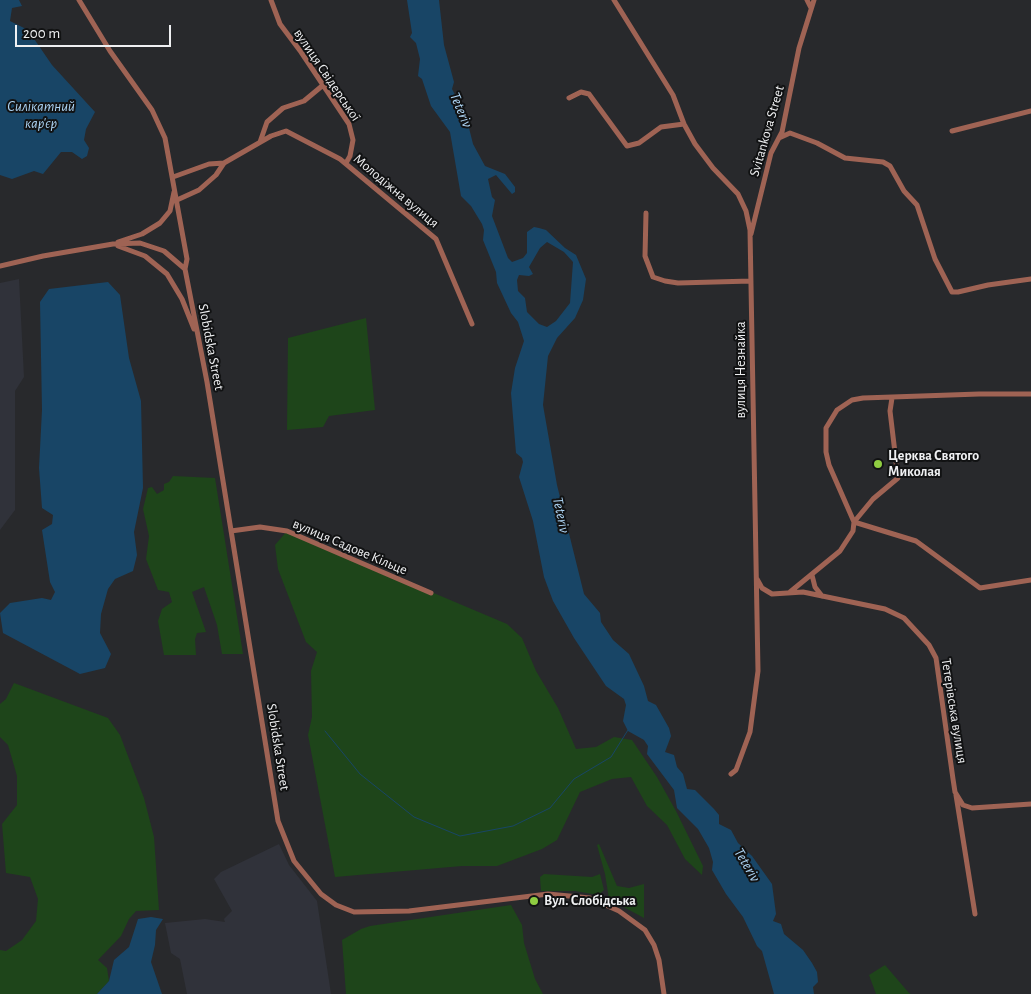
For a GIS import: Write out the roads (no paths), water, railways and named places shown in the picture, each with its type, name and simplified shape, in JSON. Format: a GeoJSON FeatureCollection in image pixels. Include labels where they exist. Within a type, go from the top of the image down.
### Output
{"type":"FeatureCollection","features":[{"type":"Feature","properties":{"kind":"street"},"geometry":{"type":"LineString","coordinates":[[0,266],[43,256],[113,244],[142,234],[160,223],[170,211],[174,187],[165,138],[158,122],[110,51],[79,0]]}},
{"type":"Feature","properties":{"kind":"street","name":"вулиця Свідерської"},"geometry":{"type":"LineString","coordinates":[[271,0],[280,24],[349,124],[352,133],[352,149],[346,163]]}},
{"type":"Feature","properties":{"kind":"street","name":"вулиця Незнайка"},"geometry":{"type":"LineString","coordinates":[[614,0],[673,95],[684,124],[704,156],[738,194],[746,211],[750,239],[751,280],[757,689],[750,732],[736,770],[731,774]]}},
{"type":"Feature","properties":{"kind":"street"},"geometry":{"type":"LineString","coordinates":[[807,0],[811,8]]}},
{"type":"Feature","properties":{"kind":"street","name":"Svitankova Street"},"geometry":{"type":"LineString","coordinates":[[750,239],[771,153],[779,138],[788,106],[799,48],[814,0]]}},
{"type":"Feature","properties":{"kind":"street"},"geometry":{"type":"LineString","coordinates":[[260,142],[267,122],[282,108],[304,101],[314,95],[322,86]]}},
{"type":"Feature","properties":{"kind":"street"},"geometry":{"type":"LineString","coordinates":[[569,98],[581,92],[589,94],[627,146],[640,143],[661,127],[684,124]]}},
{"type":"Feature","properties":{"kind":"street"},"geometry":{"type":"LineString","coordinates":[[952,131],[1031,111]]}},
{"type":"Feature","properties":{"kind":"street","name":"Молодіжна вулиця"},"geometry":{"type":"LineString","coordinates":[[177,200],[199,190],[216,175],[224,163],[280,132],[292,132],[346,163],[436,239],[472,324]]}},
{"type":"Feature","properties":{"kind":"street"},"geometry":{"type":"LineString","coordinates":[[779,138],[790,133],[817,143],[845,158],[883,162],[890,166],[904,190],[917,205],[935,259],[952,292],[1031,279]]}},
{"type":"Feature","properties":{"kind":"street","name":"Молодіжна вулиця"},"geometry":{"type":"LineString","coordinates":[[173,177],[209,164],[224,163]]}},
{"type":"Feature","properties":{"kind":"street","name":"Slobidska Street"},"geometry":{"type":"LineString","coordinates":[[174,187],[186,259],[185,269],[201,350],[278,821],[294,862],[321,894],[336,905],[354,912],[409,911],[537,895],[564,894],[590,898],[619,910],[645,930],[654,945],[659,960],[664,994]]}},
{"type":"Feature","properties":{"kind":"street"},"geometry":{"type":"LineString","coordinates":[[646,213],[645,256],[653,277],[678,283],[751,280]]}},
{"type":"Feature","properties":{"kind":"street"},"geometry":{"type":"LineString","coordinates":[[113,244],[152,246],[164,251],[185,269]]}},
{"type":"Feature","properties":{"kind":"street"},"geometry":{"type":"LineString","coordinates":[[113,244],[145,256],[167,274],[182,299],[201,350]]}},
{"type":"Feature","properties":{"kind":"street"},"geometry":{"type":"LineString","coordinates":[[1031,394],[979,394],[852,400],[837,410],[826,428],[826,452],[829,465],[854,522],[916,541],[980,588],[1031,580]]}},
{"type":"Feature","properties":{"kind":"street"},"geometry":{"type":"LineString","coordinates":[[790,592],[812,575],[848,541],[854,522],[873,500],[898,478],[890,411],[892,398]]}},
{"type":"Feature","properties":{"kind":"street","name":"вулиця Садове Кільце"},"geometry":{"type":"LineString","coordinates":[[231,530],[260,526],[287,531],[431,593]]}},
{"type":"Feature","properties":{"kind":"street"},"geometry":{"type":"LineString","coordinates":[[812,575],[815,587],[822,596]]}},
{"type":"Feature","properties":{"kind":"street","name":"Тетерівська вулиця"},"geometry":{"type":"LineString","coordinates":[[756,576],[759,584],[767,592],[777,594],[790,592],[822,596],[895,612],[904,618],[929,645],[938,665],[958,810],[965,841],[974,914]]}},
{"type":"Feature","properties":{"kind":"street"},"geometry":{"type":"LineString","coordinates":[[956,792],[963,805],[972,808]]}},
{"type":"Feature","properties":{"kind":"street"},"geometry":{"type":"LineString","coordinates":[[958,810],[1031,804]]}},
{"type":"Feature","properties":{"kind":"water","name":"Силікатний кар'єр"},"geometry":{"type":"Polygon","coordinates":[[[0,0],[19,0],[22,6],[12,8],[10,21],[28,30],[52,65],[95,112],[86,129],[84,140],[89,148],[87,156],[82,159],[72,152],[61,152],[43,174],[34,171],[12,179],[0,175],[0,0]]]}},
{"type":"Feature","properties":{"kind":"water","name":"Teteriv"},"geometry":{"type":"Polygon","coordinates":[[[407,0],[439,0],[444,45],[454,82],[452,89],[466,116],[473,144],[485,166],[505,174],[515,187],[515,192],[512,194],[496,175],[488,179],[492,197],[495,200],[492,216],[508,258],[512,262],[523,258],[527,253],[527,232],[534,227],[546,230],[565,248],[576,255],[586,279],[583,300],[575,318],[557,338],[548,356],[543,405],[557,485],[584,594],[600,613],[601,622],[613,640],[629,654],[644,686],[648,701],[656,705],[669,728],[671,736],[665,752],[674,755],[677,767],[683,774],[687,789],[695,790],[714,809],[719,815],[719,824],[731,830],[738,843],[752,856],[772,884],[776,914],[773,921],[781,924],[784,934],[803,950],[812,963],[817,972],[818,982],[813,987],[814,994],[774,994],[762,951],[757,946],[743,917],[726,894],[712,870],[713,862],[709,848],[698,829],[677,808],[674,790],[647,754],[648,746],[644,740],[628,731],[623,721],[626,705],[624,699],[606,686],[574,638],[553,601],[544,577],[533,521],[519,477],[523,462],[522,458],[516,453],[511,393],[515,368],[524,341],[518,322],[511,313],[497,283],[496,272],[483,240],[484,230],[482,224],[471,206],[461,196],[450,132],[431,106],[422,79],[418,76],[420,59],[416,43],[410,37],[412,33],[407,0]],[[547,242],[540,248],[529,267],[533,274],[529,276],[519,275],[517,280],[518,291],[525,298],[527,312],[539,324],[547,327],[556,321],[570,303],[573,262],[564,252],[547,242]]]}},
{"type":"Feature","properties":{"kind":"water"},"geometry":{"type":"Polygon","coordinates":[[[108,282],[120,295],[129,358],[141,401],[143,488],[134,532],[137,555],[133,571],[115,579],[108,589],[101,614],[100,633],[111,654],[105,668],[80,674],[3,633],[0,613],[10,603],[42,598],[51,600],[55,592],[50,582],[42,530],[52,524],[53,515],[42,508],[39,468],[42,410],[40,302],[49,289],[108,282]]]}},
{"type":"Feature","properties":{"kind":"water"},"geometry":{"type":"Polygon","coordinates":[[[151,917],[163,919],[156,930],[151,962],[162,994],[97,994],[109,981],[114,960],[129,947],[138,919],[151,917]]]}},
{"type":"Feature","properties":{"kind":"waterway"},"geometry":{"type":"LineString","coordinates":[[325,731],[360,774],[414,817],[460,836],[513,826],[550,808],[574,779],[611,757],[628,730]]}},
{"type":"Feature","properties":{"kind":"place","name":"Церква Святого Миколая"},"geometry":{"type":"Point","coordinates":[878,464]}},
{"type":"Feature","properties":{"kind":"place","name":"Вул. Слобідська"},"geometry":{"type":"Point","coordinates":[534,901]}}]}
